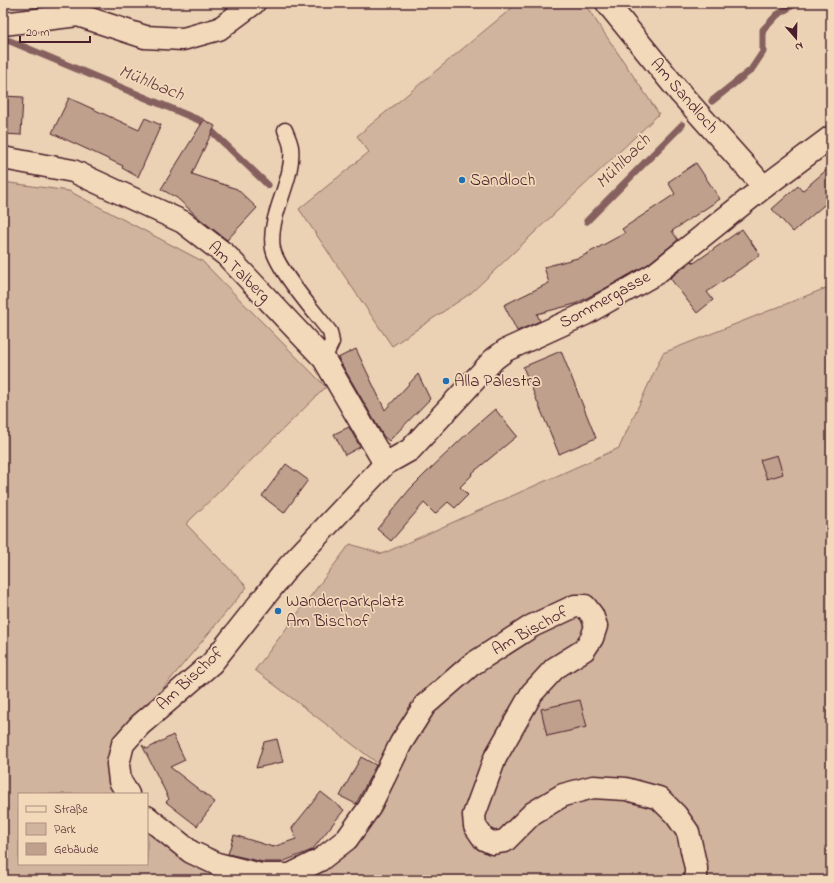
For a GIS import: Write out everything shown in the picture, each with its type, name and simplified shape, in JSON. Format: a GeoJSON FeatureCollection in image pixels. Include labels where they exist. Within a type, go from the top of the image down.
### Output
{"type":"FeatureCollection","features":[{"type":"Feature","properties":{"kind":"street"},"geometry":{"type":"LineString","coordinates":[[3,24],[86,9],[145,37],[183,38],[219,29],[254,3]]}},
{"type":"Feature","properties":{"kind":"street","name":"Am Sandloch"},"geometry":{"type":"LineString","coordinates":[[607,3],[681,94],[764,187]]}},
{"type":"Feature","properties":{"kind":"street","name":"Sommergasse"},"geometry":{"type":"LineString","coordinates":[[385,464],[410,450],[494,359],[506,350],[585,314],[655,274],[764,187],[831,137]]}},
{"type":"Feature","properties":{"kind":"street","name":"Am Talberg"},"geometry":{"type":"LineString","coordinates":[[3,158],[73,170],[183,222],[226,255],[324,359],[385,464]]}},
{"type":"Feature","properties":{"kind":"street","name":"Am Bischof"},"geometry":{"type":"LineString","coordinates":[[127,793],[120,781],[118,764],[123,744],[140,724],[212,663],[289,566],[385,464]]}},
{"type":"Feature","properties":{"kind":"street","name":"Am Bischof"},"geometry":{"type":"LineString","coordinates":[[148,818],[191,852],[217,864],[261,875],[290,875],[320,860],[347,839],[369,808],[401,743],[425,705],[471,665],[532,626],[575,606],[584,606],[592,615],[596,626],[592,638],[584,650],[555,668],[532,693],[495,758],[474,814],[475,826],[484,839],[493,844],[505,841],[533,813],[563,795],[593,787],[626,789],[659,798],[676,815],[688,832],[696,868],[696,880]]}},
{"type":"Feature","properties":{"kind":"lane"},"geometry":{"type":"LineString","coordinates":[[285,130],[291,146],[291,162],[272,234],[273,250],[280,266],[330,332],[332,342],[324,359]]}},
{"type":"Feature","properties":{"kind":"green space","name":"Sandloch"},"geometry":{"type":"Polygon","coordinates":[[[518,3],[584,3],[659,114],[471,293],[392,346],[299,209],[369,152],[357,136],[518,3]]]}},
{"type":"Feature","properties":{"kind":"green space"},"geometry":{"type":"Polygon","coordinates":[[[3,182],[69,191],[202,261],[326,387],[186,524],[247,587],[121,739],[135,793],[18,793],[18,865],[148,865],[148,807],[210,867],[248,880],[3,880],[3,182]]]}},
{"type":"Feature","properties":{"kind":"green space"},"geometry":{"type":"Polygon","coordinates":[[[831,286],[831,880],[296,880],[350,821],[381,766],[255,670],[350,544],[382,554],[619,448],[663,353],[831,286]]]}},
{"type":"Feature","properties":{"kind":"building"},"geometry":{"type":"Polygon","coordinates":[[[3,96],[23,97],[21,135],[3,134],[3,96]]]}},
{"type":"Feature","properties":{"kind":"building"},"geometry":{"type":"Polygon","coordinates":[[[69,98],[139,130],[145,118],[161,125],[138,177],[122,168],[123,166],[52,133],[69,98]]]}},
{"type":"Feature","properties":{"kind":"building"},"geometry":{"type":"Polygon","coordinates":[[[204,120],[215,126],[192,174],[237,189],[257,208],[227,240],[200,219],[177,198],[161,189],[204,120]]]}},
{"type":"Feature","properties":{"kind":"building"},"geometry":{"type":"Polygon","coordinates":[[[696,163],[720,199],[672,231],[678,240],[648,264],[604,289],[575,304],[537,314],[540,321],[517,331],[504,305],[549,283],[544,267],[581,257],[625,233],[622,229],[675,194],[668,182],[696,163]]]}},
{"type":"Feature","properties":{"kind":"building"},"geometry":{"type":"Polygon","coordinates":[[[831,166],[831,199],[793,232],[772,209],[798,186],[802,191],[831,166]]]}},
{"type":"Feature","properties":{"kind":"building"},"geometry":{"type":"Polygon","coordinates":[[[742,229],[760,255],[707,292],[713,300],[697,313],[670,278],[692,261],[694,263],[742,229]]]}},
{"type":"Feature","properties":{"kind":"building"},"geometry":{"type":"Polygon","coordinates":[[[356,349],[385,410],[418,374],[430,399],[389,441],[384,437],[338,358],[356,349]]]}},
{"type":"Feature","properties":{"kind":"building"},"geometry":{"type":"Polygon","coordinates":[[[561,351],[596,438],[559,454],[523,367],[561,351]]]}},
{"type":"Feature","properties":{"kind":"building"},"geometry":{"type":"Polygon","coordinates":[[[495,409],[517,436],[471,474],[472,475],[460,487],[468,495],[455,508],[448,502],[435,514],[424,503],[391,541],[377,529],[410,489],[473,428],[495,409]]]}},
{"type":"Feature","properties":{"kind":"building"},"geometry":{"type":"Polygon","coordinates":[[[349,427],[360,447],[345,455],[334,434],[349,427]]]}},
{"type":"Feature","properties":{"kind":"building"},"geometry":{"type":"Polygon","coordinates":[[[777,455],[783,474],[767,479],[760,460],[777,455]]]}},
{"type":"Feature","properties":{"kind":"building"},"geometry":{"type":"Polygon","coordinates":[[[286,464],[308,480],[284,513],[262,496],[286,464]]]}},
{"type":"Feature","properties":{"kind":"building"},"geometry":{"type":"Polygon","coordinates":[[[580,700],[587,727],[547,736],[541,709],[580,700]]]}},
{"type":"Feature","properties":{"kind":"building"},"geometry":{"type":"Polygon","coordinates":[[[173,735],[185,760],[170,767],[215,802],[197,826],[166,802],[169,799],[142,745],[147,749],[173,735]]]}},
{"type":"Feature","properties":{"kind":"building"},"geometry":{"type":"Polygon","coordinates":[[[277,739],[283,762],[256,768],[264,742],[277,739]]]}},
{"type":"Feature","properties":{"kind":"building"},"geometry":{"type":"Polygon","coordinates":[[[361,757],[376,765],[356,804],[340,796],[361,757]]]}},
{"type":"Feature","properties":{"kind":"building"},"geometry":{"type":"Polygon","coordinates":[[[321,792],[344,810],[312,850],[282,862],[263,862],[228,854],[234,835],[273,847],[296,839],[292,828],[321,792]]]}},
{"type":"Feature","properties":{"kind":"waterway","name":"Mühlbach"},"geometry":{"type":"LineString","coordinates":[[712,101],[751,70],[763,52],[763,30],[777,15],[796,3]]}},
{"type":"Feature","properties":{"kind":"waterway","name":"Mühlbach"},"geometry":{"type":"LineString","coordinates":[[3,40],[10,41],[201,121],[268,185]]}},
{"type":"Feature","properties":{"kind":"waterway","name":"Mühlbach"},"geometry":{"type":"LineString","coordinates":[[587,221],[682,125]]}},
{"type":"Feature","properties":{"kind":"place","name":"Sandloch"},"geometry":{"type":"Point","coordinates":[462,180]}},
{"type":"Feature","properties":{"kind":"place","name":"Alla Palestra"},"geometry":{"type":"Point","coordinates":[446,381]}},
{"type":"Feature","properties":{"kind":"place","name":"Wanderparkplatz Am Bischof"},"geometry":{"type":"Point","coordinates":[278,611]}}]}
